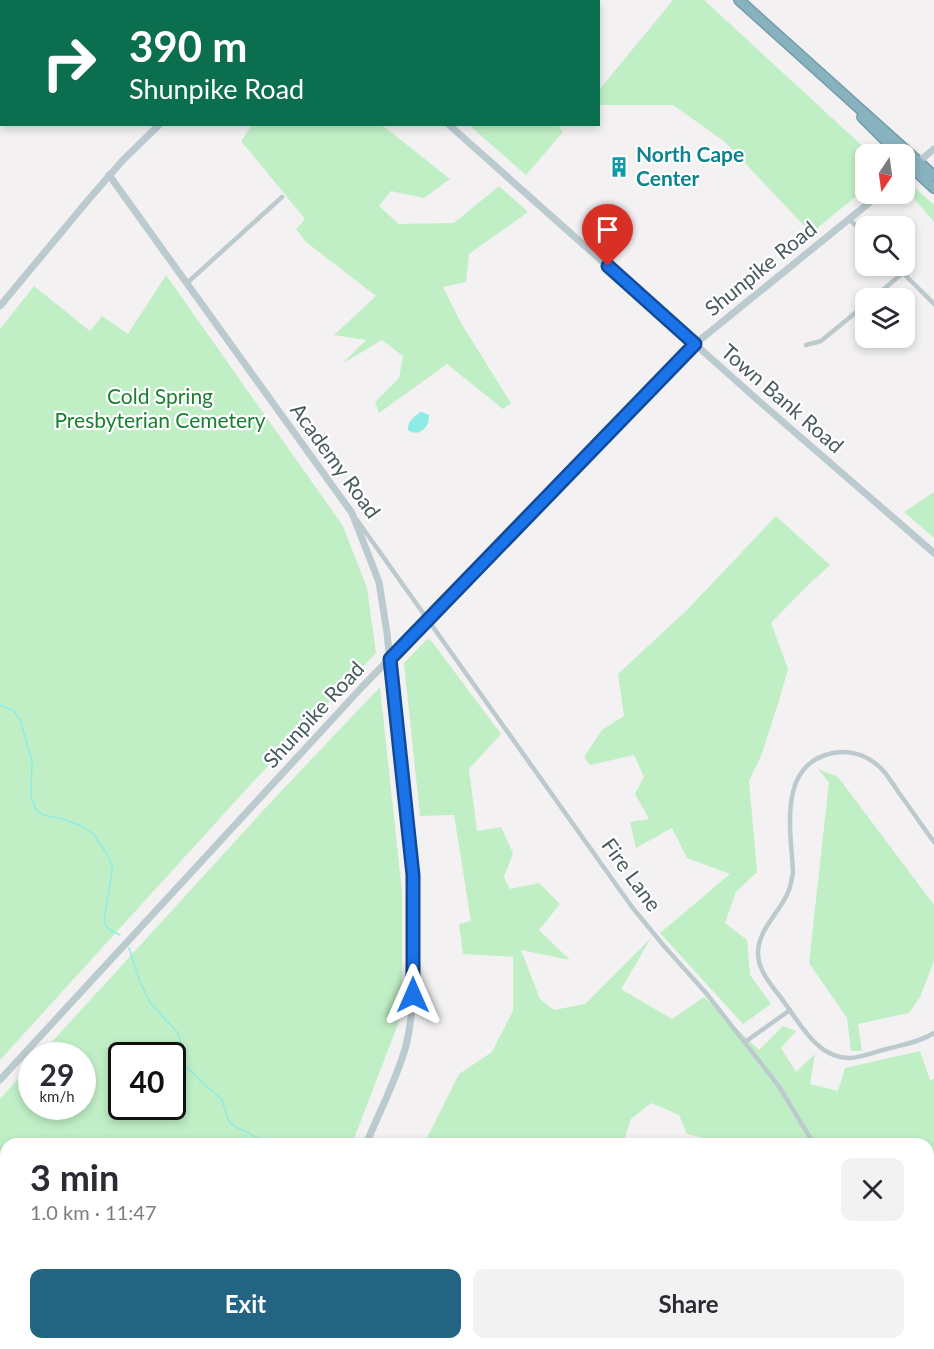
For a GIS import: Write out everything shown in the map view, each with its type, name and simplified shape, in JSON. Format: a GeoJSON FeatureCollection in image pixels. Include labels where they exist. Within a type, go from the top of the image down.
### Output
{"type":"FeatureCollection","features":[{"type":"Feature","properties":{"kind":"highway"},"geometry":{"type":"LineString","coordinates":[[739,0],[916,165],[934,188]]}},
{"type":"Feature","properties":{"kind":"highway"},"geometry":{"type":"LineString","coordinates":[[803,58],[889,144]]}},
{"type":"Feature","properties":{"kind":"highway"},"geometry":{"type":"LineString","coordinates":[[916,165],[934,176]]}},
{"type":"Feature","properties":{"kind":"street"},"geometry":{"type":"LineString","coordinates":[[0,306],[123,160],[158,126]]}},
{"type":"Feature","properties":{"kind":"street","name":"Town Bank Road"},"geometry":{"type":"LineString","coordinates":[[450,126],[768,410],[934,553]]}},
{"type":"Feature","properties":{"kind":"street"},"geometry":{"type":"LineString","coordinates":[[916,165],[934,150]]}},
{"type":"Feature","properties":{"kind":"street","name":"Academy Road"},"geometry":{"type":"LineString","coordinates":[[109,176],[428,620]]}},
{"type":"Feature","properties":{"kind":"street"},"geometry":{"type":"LineString","coordinates":[[187,283],[282,196]]}},
{"type":"Feature","properties":{"kind":"street","name":"Shunpike Road"},"geometry":{"type":"LineString","coordinates":[[0,1080],[390,659],[695,344],[868,204]]}},
{"type":"Feature","properties":{"kind":"street"},"geometry":{"type":"LineString","coordinates":[[849,219],[855,225]]}},
{"type":"Feature","properties":{"kind":"street"},"geometry":{"type":"LineString","coordinates":[[885,288],[899,276]]}},
{"type":"Feature","properties":{"kind":"street"},"geometry":{"type":"LineString","coordinates":[[906,276],[934,304]]}},
{"type":"Feature","properties":{"kind":"street"},"geometry":{"type":"LineString","coordinates":[[806,345],[821,341],[855,313]]}},
{"type":"Feature","properties":{"kind":"street"},"geometry":{"type":"LineString","coordinates":[[352,513],[379,582],[390,659],[413,875],[413,995],[410,1029],[403,1055],[368,1138]]}},
{"type":"Feature","properties":{"kind":"street","name":"Fire Lane"},"geometry":{"type":"LineString","coordinates":[[428,620],[632,907],[706,993],[778,1085],[809,1138]]}},
{"type":"Feature","properties":{"kind":"street"},"geometry":{"type":"LineString","coordinates":[[934,842],[884,771],[871,760],[854,753],[836,753],[820,758],[806,768],[796,782],[791,798],[792,881],[785,898],[763,933],[758,948],[762,971],[819,1047],[827,1052],[842,1057],[859,1057],[922,1040],[934,1034]]}},
{"type":"Feature","properties":{"kind":"street"},"geometry":{"type":"LineString","coordinates":[[745,1042],[790,1010]]}},
{"type":"Feature","properties":{"kind":"green space"},"geometry":{"type":"Polygon","coordinates":[[[673,0],[704,0],[860,144],[855,144],[855,197],[811,233],[725,142],[673,105],[600,105],[600,89],[673,0]]]}},
{"type":"Feature","properties":{"kind":"green space"},"geometry":{"type":"Polygon","coordinates":[[[251,126],[383,126],[450,179],[424,198],[391,191],[379,206],[399,224],[454,223],[499,186],[528,212],[469,254],[466,282],[443,287],[461,323],[511,403],[503,409],[447,364],[379,413],[375,402],[399,378],[403,356],[382,340],[342,364],[366,340],[334,335],[376,296],[306,242],[296,229],[305,219],[241,141],[251,126]]]}},
{"type":"Feature","properties":{"kind":"green space"},"geometry":{"type":"Polygon","coordinates":[[[470,126],[559,126],[563,132],[526,175],[470,126]]]}},
{"type":"Feature","properties":{"kind":"green space"},"geometry":{"type":"Polygon","coordinates":[[[915,188],[934,205],[934,222],[915,200],[915,188]]]}},
{"type":"Feature","properties":{"kind":"green space","name":"Cold Spring Presbyterian Cemetery"},"geometry":{"type":"Polygon","coordinates":[[[166,275],[343,526],[367,588],[376,653],[251,784],[0,1060],[0,329],[34,286],[90,331],[102,316],[128,334],[166,275]]]}},
{"type":"Feature","properties":{"kind":"green space"},"geometry":{"type":"Polygon","coordinates":[[[934,492],[934,538],[904,512],[934,492]]]}},
{"type":"Feature","properties":{"kind":"green space"},"geometry":{"type":"Polygon","coordinates":[[[776,516],[830,565],[771,623],[788,669],[761,756],[749,781],[757,872],[736,892],[725,923],[747,940],[750,975],[771,1004],[743,1024],[660,933],[730,874],[687,858],[672,828],[636,848],[630,822],[649,819],[635,794],[644,777],[634,755],[590,765],[584,757],[602,730],[624,716],[618,674],[687,610],[776,516]]]}},
{"type":"Feature","properties":{"kind":"green space"},"geometry":{"type":"Polygon","coordinates":[[[430,639],[501,734],[469,769],[477,831],[501,827],[513,853],[504,877],[510,889],[539,883],[560,904],[539,930],[570,960],[521,950],[540,999],[554,1010],[585,1004],[651,938],[621,989],[672,1019],[704,997],[759,1050],[783,1026],[796,1031],[781,1048],[796,1072],[815,1054],[810,1084],[838,1091],[845,1068],[920,1051],[930,1080],[934,1079],[934,1138],[703,1138],[687,1134],[679,1115],[651,1103],[631,1119],[625,1138],[427,1138],[459,1074],[492,1052],[513,1011],[513,957],[463,954],[459,924],[471,921],[454,815],[420,816],[404,663],[426,640],[430,639]]]}},
{"type":"Feature","properties":{"kind":"green space"},"geometry":{"type":"Polygon","coordinates":[[[380,687],[402,892],[402,993],[398,1024],[354,1138],[0,1138],[0,1099],[18,1079],[18,1120],[96,1120],[96,1042],[52,1042],[271,802],[380,687]]]}},
{"type":"Feature","properties":{"kind":"green space"},"geometry":{"type":"Polygon","coordinates":[[[818,769],[838,777],[934,905],[934,961],[920,997],[909,1013],[858,1024],[862,1051],[851,1051],[847,1018],[809,963],[829,782],[818,769]]]}},
{"type":"Feature","properties":{"kind":"water"},"geometry":{"type":"Polygon","coordinates":[[[420,412],[429,415],[426,427],[416,433],[408,430],[411,420],[420,412]]]}},
{"type":"Feature","properties":{"kind":"waterway"},"geometry":{"type":"LineString","coordinates":[[0,705],[13,710],[20,719],[32,761],[31,796],[36,810],[43,815],[82,826],[94,835],[107,854],[112,865],[112,872],[104,919],[107,927],[120,935]]}},
{"type":"Feature","properties":{"kind":"waterway"},"geometry":{"type":"LineString","coordinates":[[129,948],[140,982],[151,1004],[178,1033],[186,1067],[222,1100],[232,1125],[258,1138]]}},
{"type":"Feature","properties":{"kind":"place","name":"North Cape Center"},"geometry":{"type":"Point","coordinates":[619,167]}},
{"type":"Feature","properties":{"kind":"route"},"geometry":{"type":"LineString","coordinates":[[413,995],[413,875],[390,659],[695,344],[608,266]]}}]}
